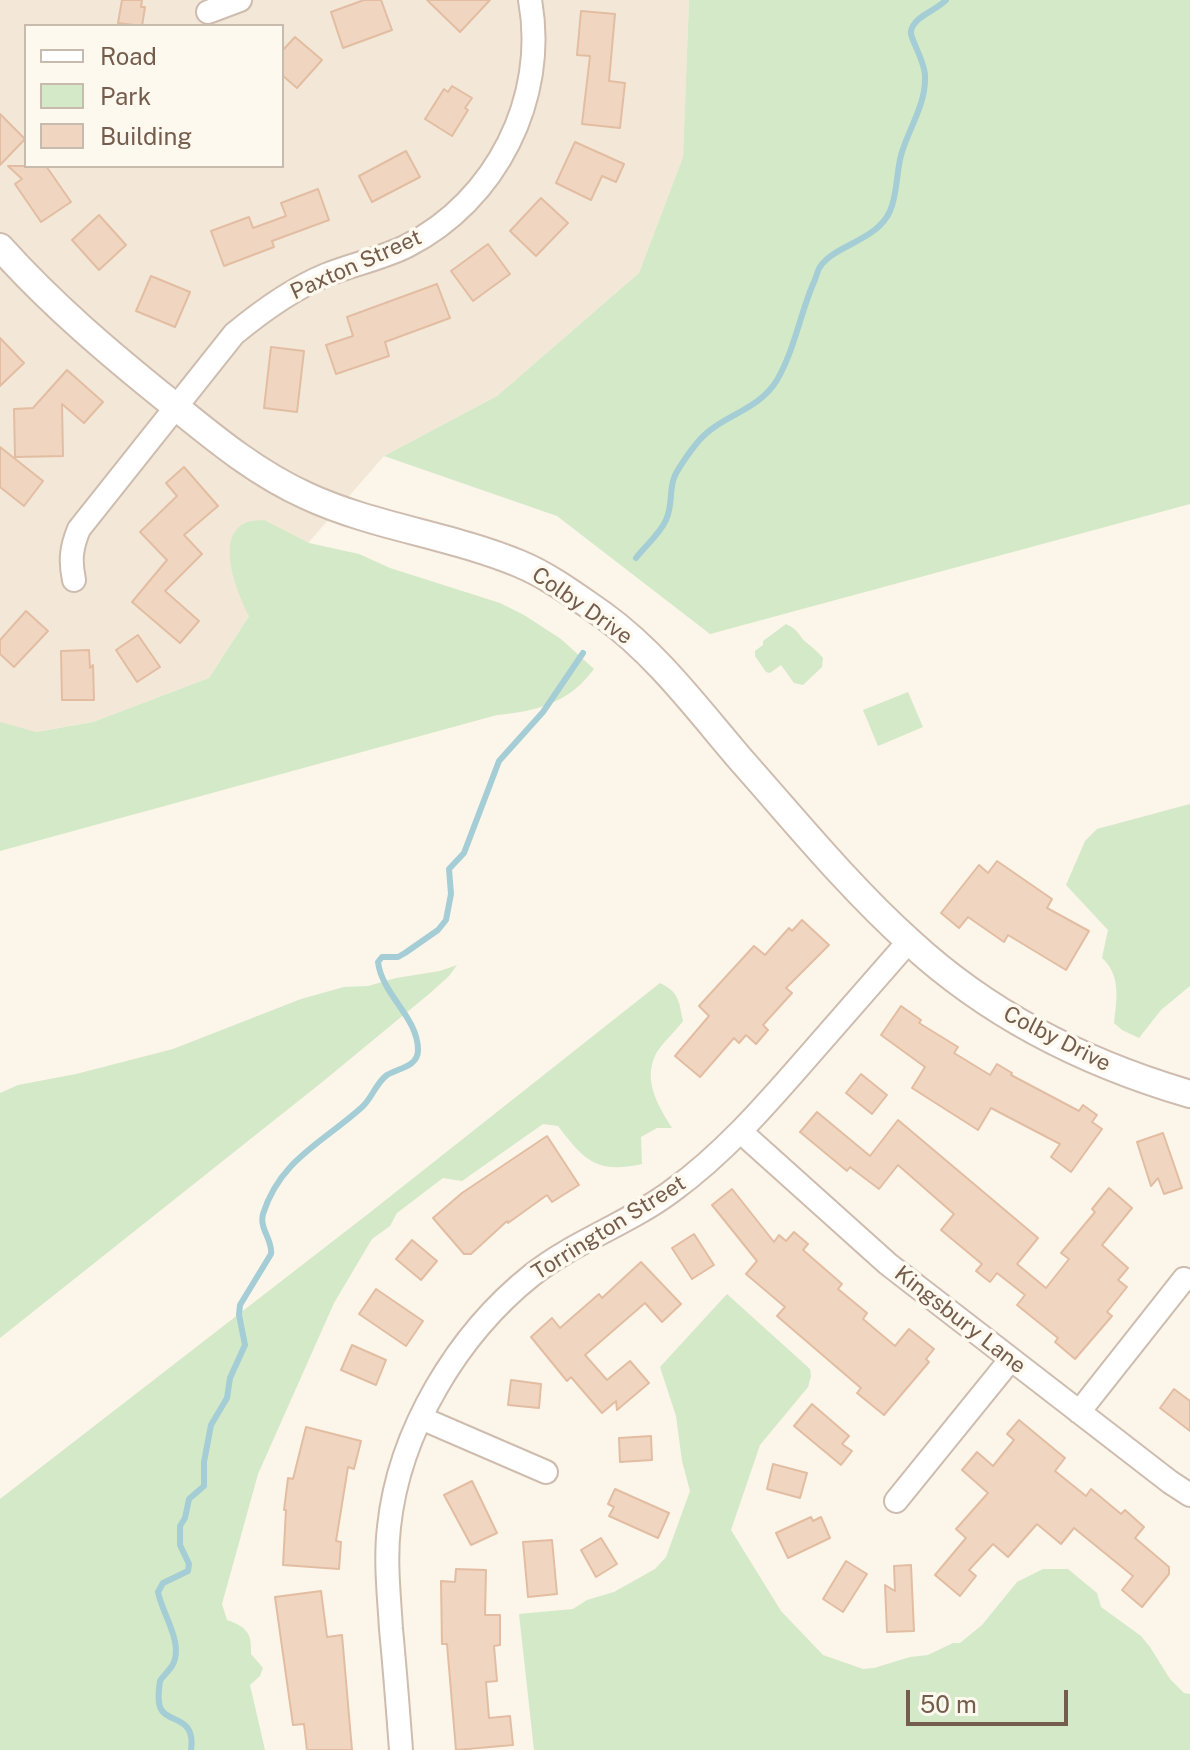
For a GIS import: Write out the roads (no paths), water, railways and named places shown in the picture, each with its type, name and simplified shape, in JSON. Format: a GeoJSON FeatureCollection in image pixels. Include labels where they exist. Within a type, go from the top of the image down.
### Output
{"type":"FeatureCollection","features":[{"type":"Feature","properties":{"kind":"street"},"geometry":{"type":"LineString","coordinates":[[208,12],[240,0]]}},
{"type":"Feature","properties":{"kind":"street","name":"Paxton Street"},"geometry":{"type":"LineString","coordinates":[[74,580],[70,563],[72,546],[79,529],[234,334],[294,290],[327,274],[408,246],[443,224],[469,201],[495,169],[522,111],[530,77],[530,0]]}},
{"type":"Feature","properties":{"kind":"street","name":"Colby Drive"},"geometry":{"type":"LineString","coordinates":[[0,247],[45,295],[99,345],[233,452],[305,495],[523,565],[606,617],[650,657],[846,878],[909,941],[965,987],[1052,1040],[1129,1074],[1190,1094]]}},
{"type":"Feature","properties":{"kind":"street","name":"Torrington Street"},"geometry":{"type":"LineString","coordinates":[[401,1750],[387,1577],[389,1525],[404,1462],[421,1418],[461,1350],[487,1317],[518,1287],[552,1261],[672,1191],[741,1132],[909,941]]}},
{"type":"Feature","properties":{"kind":"street","name":"Kingsbury Lane"},"geometry":{"type":"LineString","coordinates":[[741,1132],[888,1264],[1190,1495]]}},
{"type":"Feature","properties":{"kind":"street"},"geometry":{"type":"LineString","coordinates":[[1079,1412],[1184,1279]]}},
{"type":"Feature","properties":{"kind":"street"},"geometry":{"type":"LineString","coordinates":[[896,1501],[1011,1359]]}},
{"type":"Feature","properties":{"kind":"street"},"geometry":{"type":"LineString","coordinates":[[421,1418],[546,1472]]}},
{"type":"Feature","properties":{"kind":"waterway"},"geometry":{"type":"LineString","coordinates":[[636,558],[666,520],[674,478],[694,446],[716,426],[760,399],[777,380],[820,267],[835,253],[876,229],[890,211],[902,152],[925,86],[924,70],[911,31],[916,21],[946,0]]}},
{"type":"Feature","properties":{"kind":"waterway"},"geometry":{"type":"LineString","coordinates":[[191,1750],[189,1730],[163,1712],[159,1704],[160,1681],[172,1666],[176,1648],[158,1592],[163,1583],[188,1571],[189,1564],[180,1545],[180,1526],[189,1499],[204,1486],[204,1462],[211,1425],[227,1398],[230,1378],[245,1345],[240,1305],[271,1254],[263,1214],[270,1195],[291,1166],[361,1108],[387,1075],[415,1060],[418,1050],[412,1027],[386,985],[378,962],[382,957],[398,957],[405,953],[438,930],[446,920],[451,894],[449,869],[464,853],[499,761],[543,712],[583,653]]}}]}
